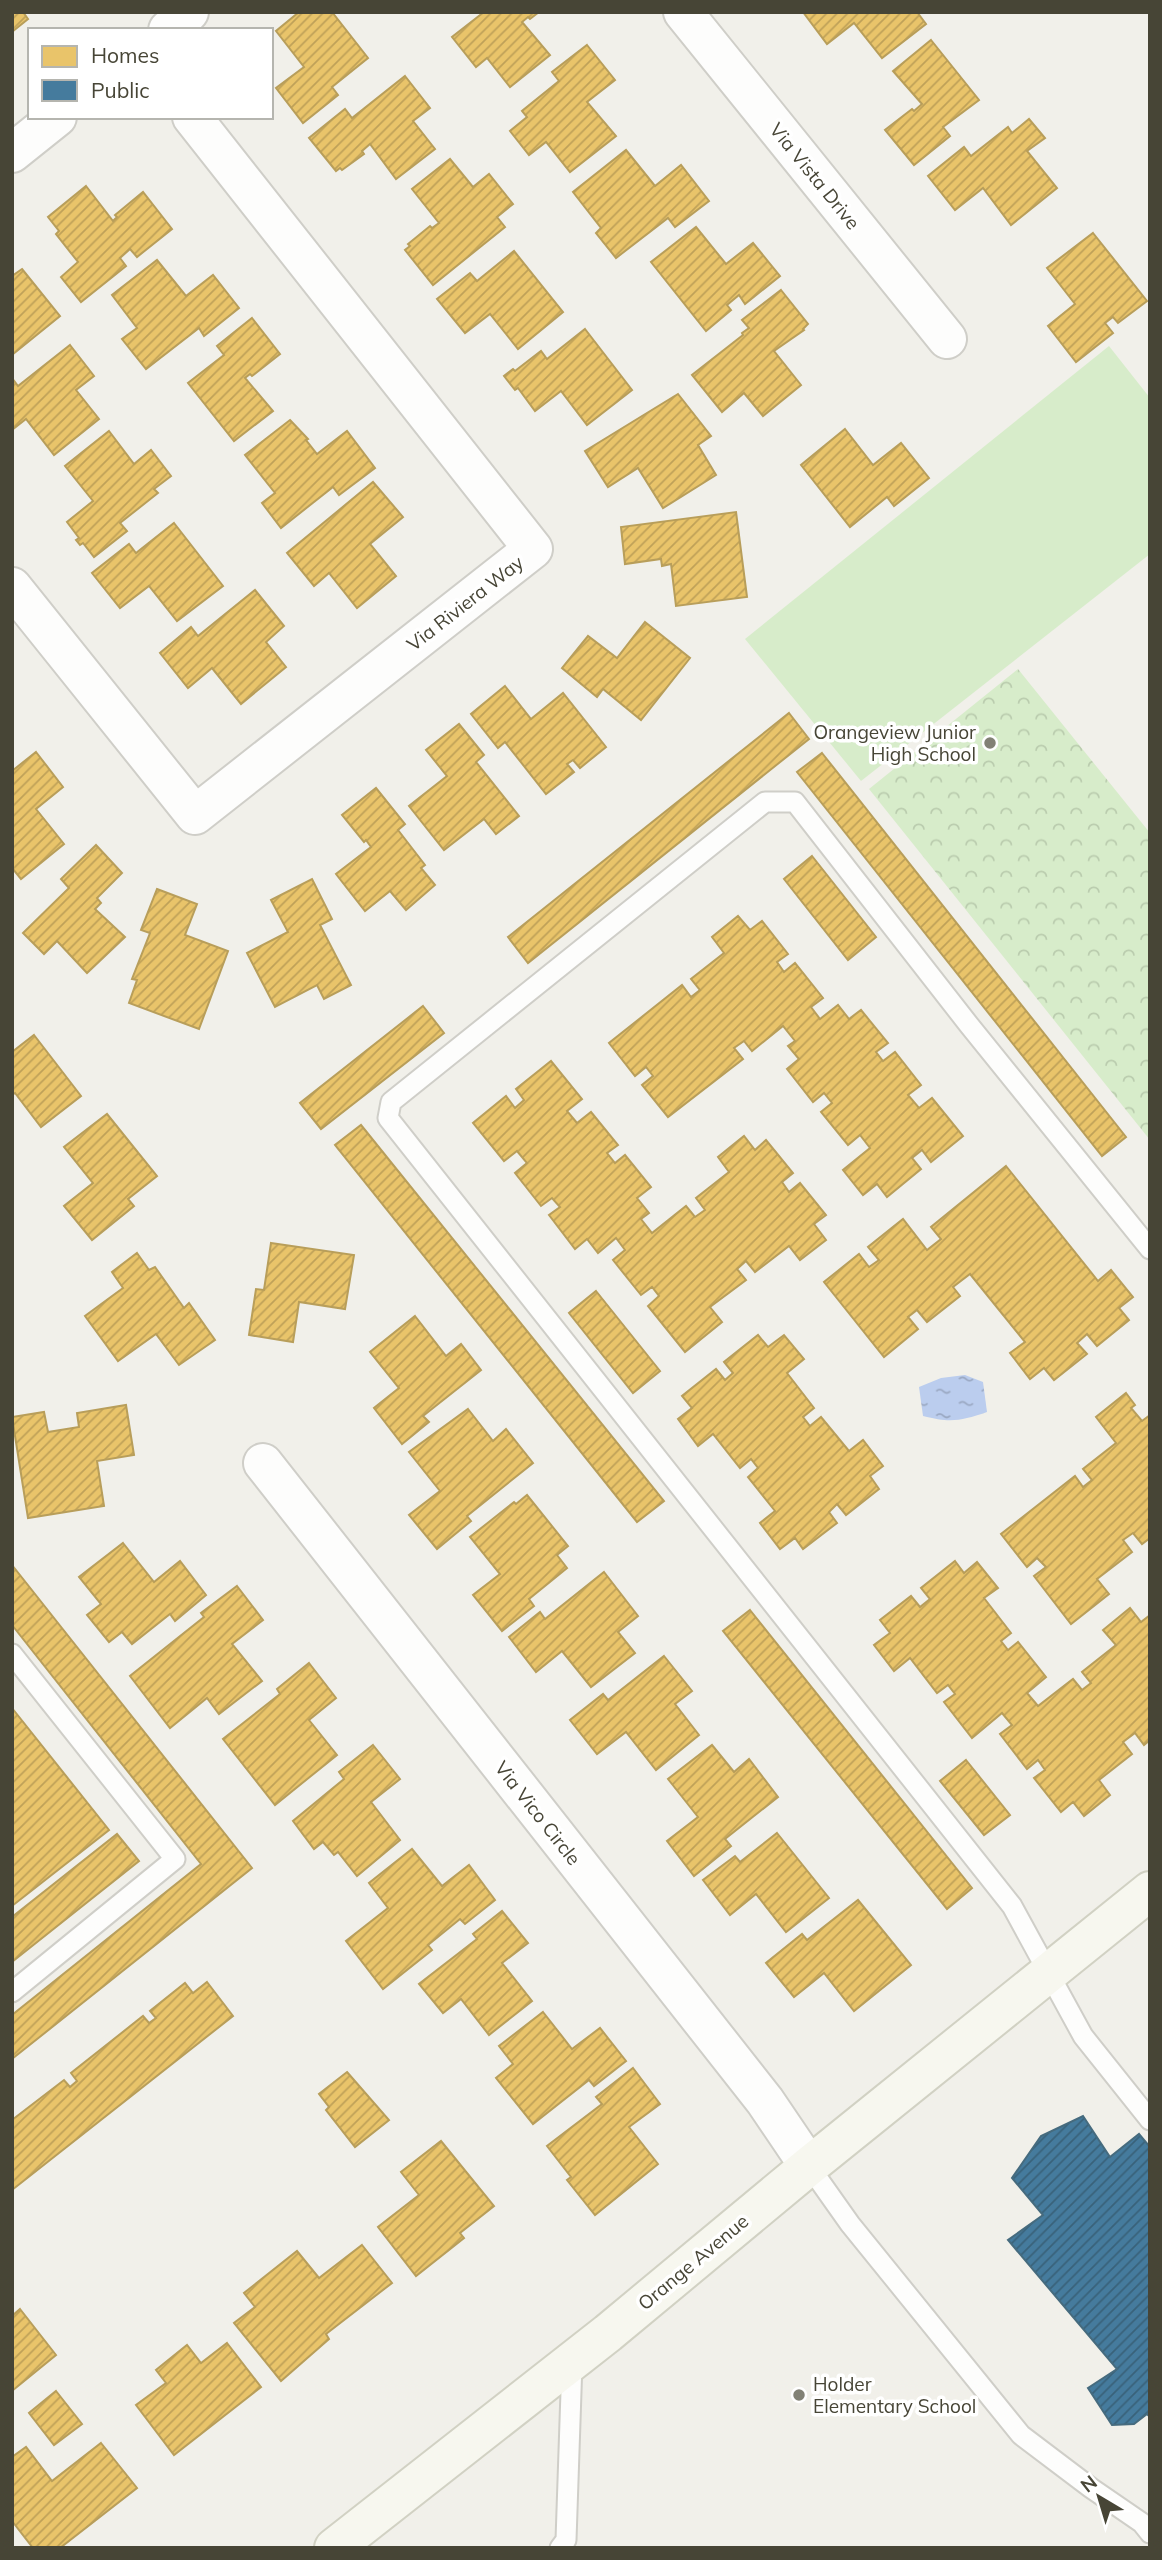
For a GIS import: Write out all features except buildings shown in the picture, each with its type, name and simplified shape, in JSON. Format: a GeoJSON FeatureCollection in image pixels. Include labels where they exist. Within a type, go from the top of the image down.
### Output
{"type":"FeatureCollection","features":[{"type":"Feature","properties":{"kind":"main road","name":"Orange Avenue"},"geometry":{"type":"LineString","coordinates":[[334,2548],[572,2361],[1150,1891]]}},
{"type":"Feature","properties":{"kind":"street"},"geometry":{"type":"LineString","coordinates":[[170,28],[190,12]]}},
{"type":"Feature","properties":{"kind":"street","name":"Via Vista Drive"},"geometry":{"type":"LineString","coordinates":[[683,12],[947,339]]}},
{"type":"Feature","properties":{"kind":"street"},"geometry":{"type":"LineString","coordinates":[[12,153],[55,119]]}},
{"type":"Feature","properties":{"kind":"street","name":"Via Riviera Way"},"geometry":{"type":"LineString","coordinates":[[12,587],[195,815],[533,550],[194,119]]}},
{"type":"Feature","properties":{"kind":"street","name":"Via Vico Circle"},"geometry":{"type":"LineString","coordinates":[[263,1463],[765,2101],[809,2166]]}},
{"type":"Feature","properties":{"kind":"lane"},"geometry":{"type":"LineString","coordinates":[[1150,1249],[969,1025],[795,802],[765,802],[391,1102],[388,1118],[1003,1896],[1049,1971],[1083,2036],[1150,2120]]}},
{"type":"Feature","properties":{"kind":"lane"},"geometry":{"type":"LineString","coordinates":[[12,1654],[175,1859],[12,1992]]}},
{"type":"Feature","properties":{"kind":"lane"},"geometry":{"type":"LineString","coordinates":[[809,2166],[850,2224],[1021,2435],[1090,2488],[1142,2523],[1150,2533]]}},
{"type":"Feature","properties":{"kind":"lane"},"geometry":{"type":"LineString","coordinates":[[560,2548],[566,2540],[572,2361]]}},
{"type":"Feature","properties":{"kind":"green space"},"geometry":{"type":"Polygon","coordinates":[[[1109,346],[1150,398],[1150,554],[861,781],[745,639],[1109,346]]]}},
{"type":"Feature","properties":{"kind":"green space"},"geometry":{"type":"Polygon","coordinates":[[[1018,669],[1150,833],[1150,1140],[869,789],[1018,669]]]}},
{"type":"Feature","properties":{"kind":"water"},"geometry":{"type":"Polygon","coordinates":[[[965,1375],[983,1382],[987,1412],[955,1420],[923,1416],[919,1387],[941,1378],[965,1375]]]}},
{"type":"Feature","properties":{"kind":"place","name":"Orangeview Junior High School"},"geometry":{"type":"Point","coordinates":[990,743]}},
{"type":"Feature","properties":{"kind":"place","name":"Holder Elementary School"},"geometry":{"type":"Point","coordinates":[799,2395]}}]}
